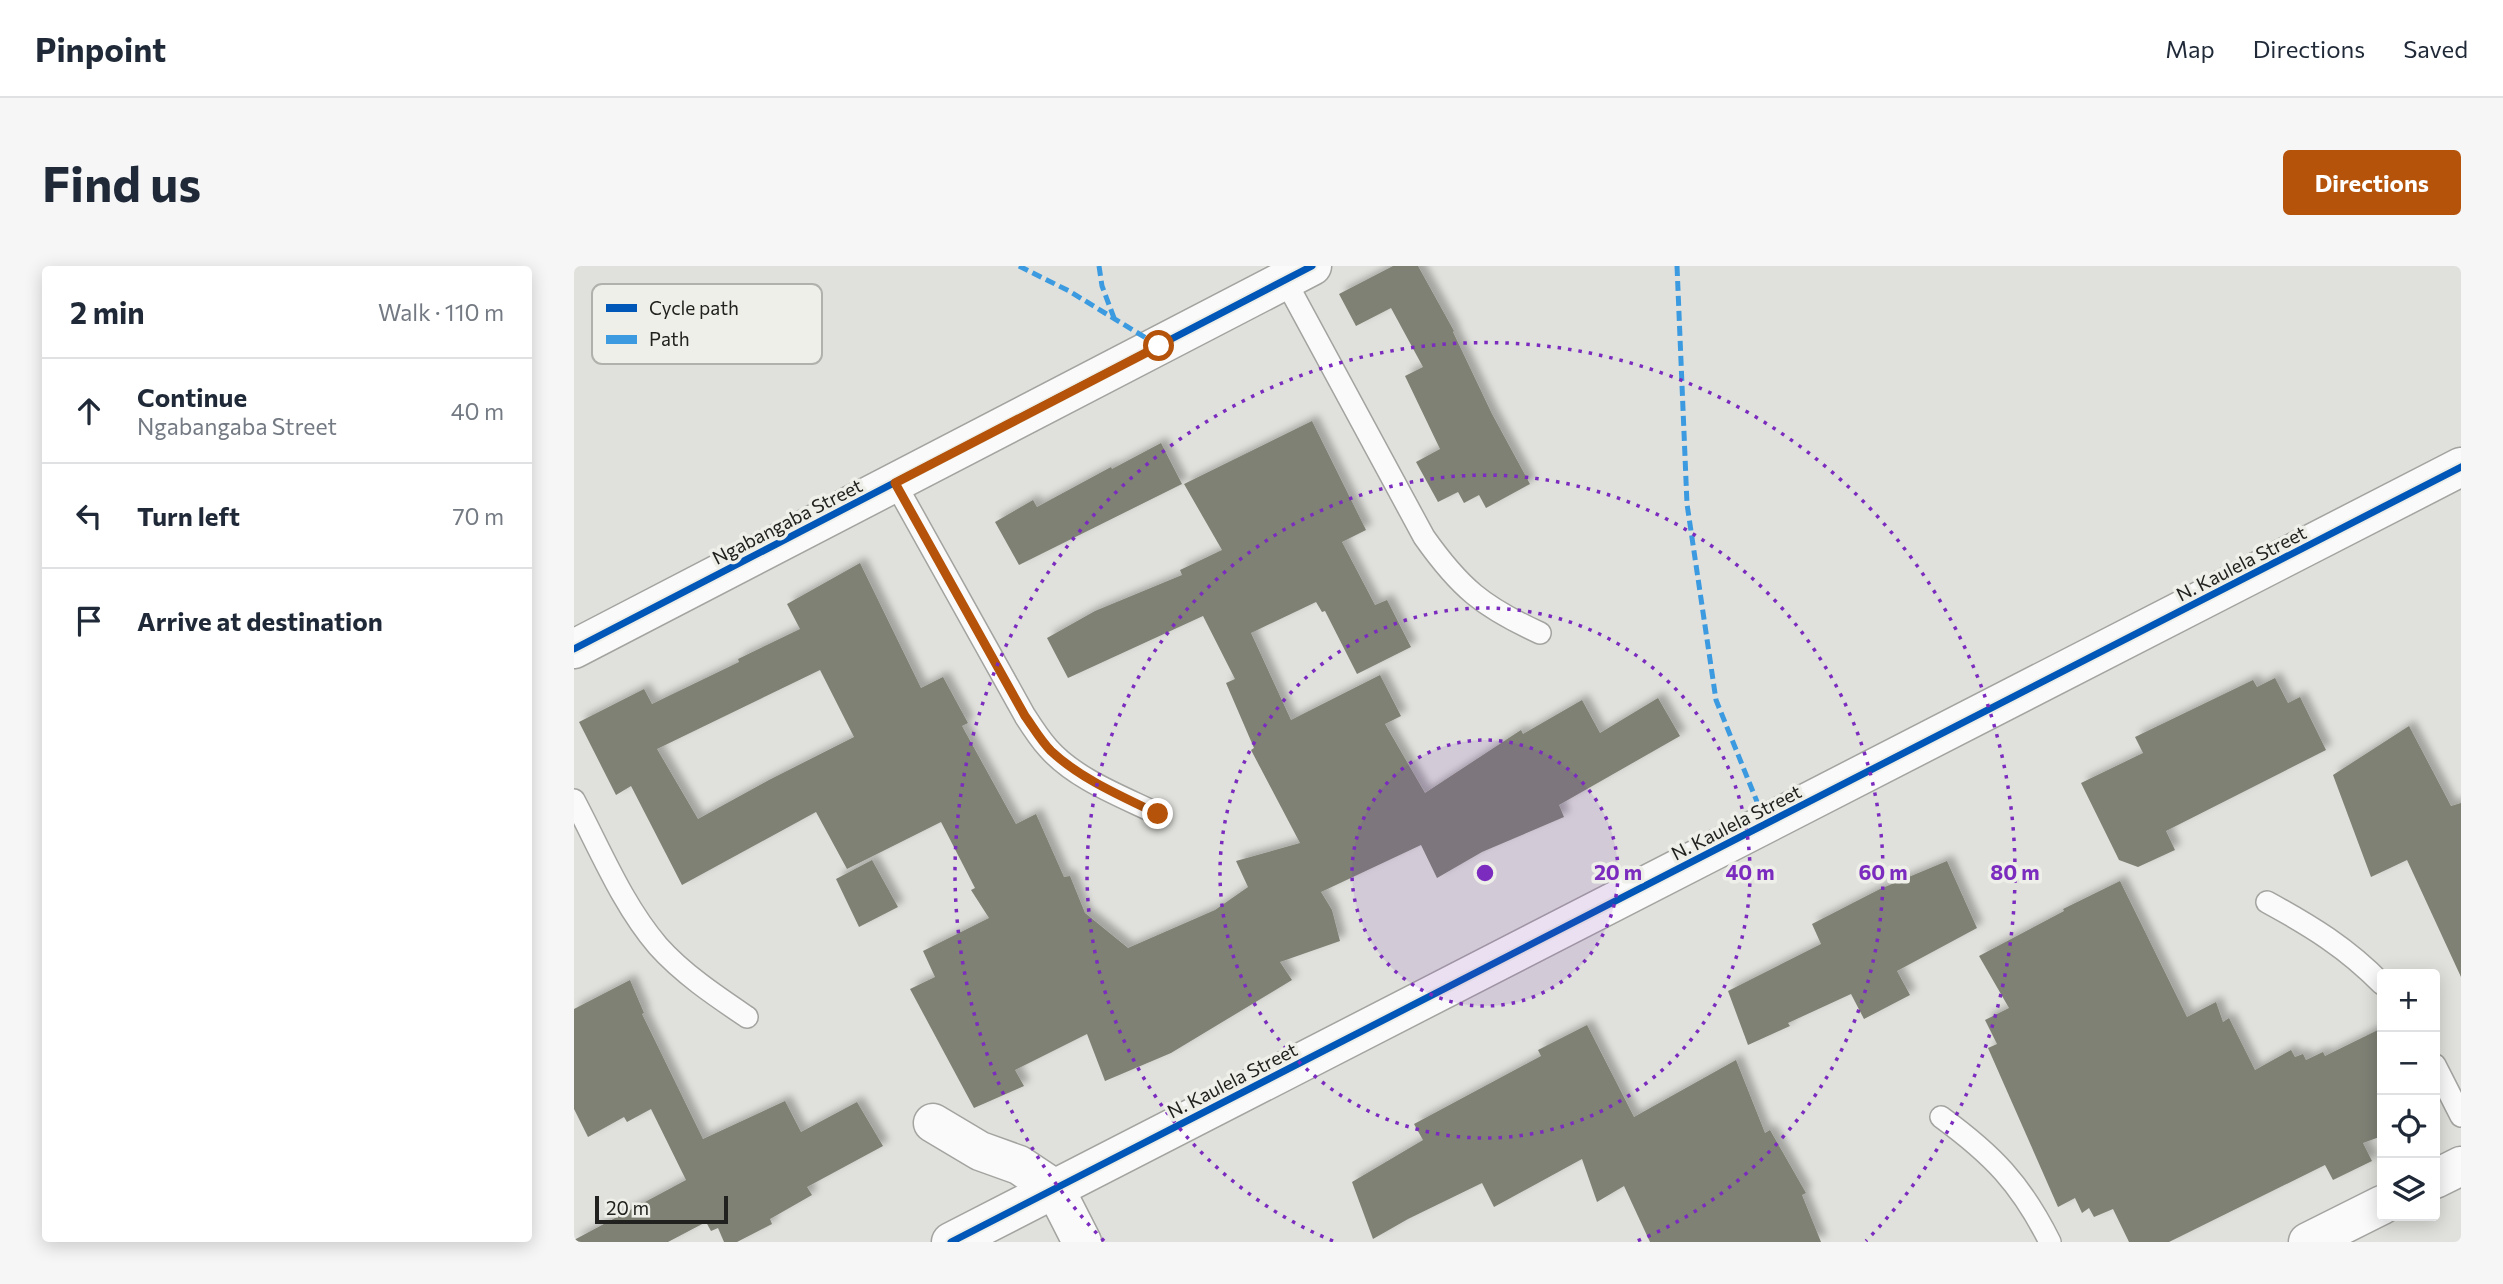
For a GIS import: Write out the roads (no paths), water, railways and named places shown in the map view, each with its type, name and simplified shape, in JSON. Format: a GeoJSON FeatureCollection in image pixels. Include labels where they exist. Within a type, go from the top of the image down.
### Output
{"type":"FeatureCollection","features":[{"type":"Feature","properties":{"kind":"street","name":"Ngabangaba Street"},"geometry":{"type":"LineString","coordinates":[[574,649],[1299,273]]}},
{"type":"Feature","properties":{"kind":"street","name":"N. Kaulela Street"},"geometry":{"type":"LineString","coordinates":[[951,1242],[2461,467]]}},
{"type":"Feature","properties":{"kind":"street"},"geometry":{"type":"LineString","coordinates":[[933,1123],[980,1151],[1019,1165],[1055,1189],[1082,1242]]}},
{"type":"Feature","properties":{"kind":"street"},"geometry":{"type":"LineString","coordinates":[[2440,1176],[2461,1166]]}},
{"type":"Feature","properties":{"kind":"street"},"geometry":{"type":"LineString","coordinates":[[2308,1242],[2377,1208]]}},
{"type":"Feature","properties":{"kind":"lane"},"geometry":{"type":"LineString","coordinates":[[1299,273],[1424,537],[1460,584],[1504,616],[1540,633]]}},
{"type":"Feature","properties":{"kind":"lane"},"geometry":{"type":"LineString","coordinates":[[895,483],[1025,716],[1049,749],[1077,771],[1158,814]]}},
{"type":"Feature","properties":{"kind":"lane"},"geometry":{"type":"LineString","coordinates":[[574,800],[633,912],[659,946],[713,994],[747,1017]]}},
{"type":"Feature","properties":{"kind":"lane"},"geometry":{"type":"LineString","coordinates":[[2267,902],[2318,931],[2358,960],[2377,979]]}},
{"type":"Feature","properties":{"kind":"lane"},"geometry":{"type":"LineString","coordinates":[[2440,1075],[2461,1116]]}},
{"type":"Feature","properties":{"kind":"lane"},"geometry":{"type":"LineString","coordinates":[[1941,1117],[1976,1143],[2006,1171],[2030,1203],[2050,1242]]}}]}
